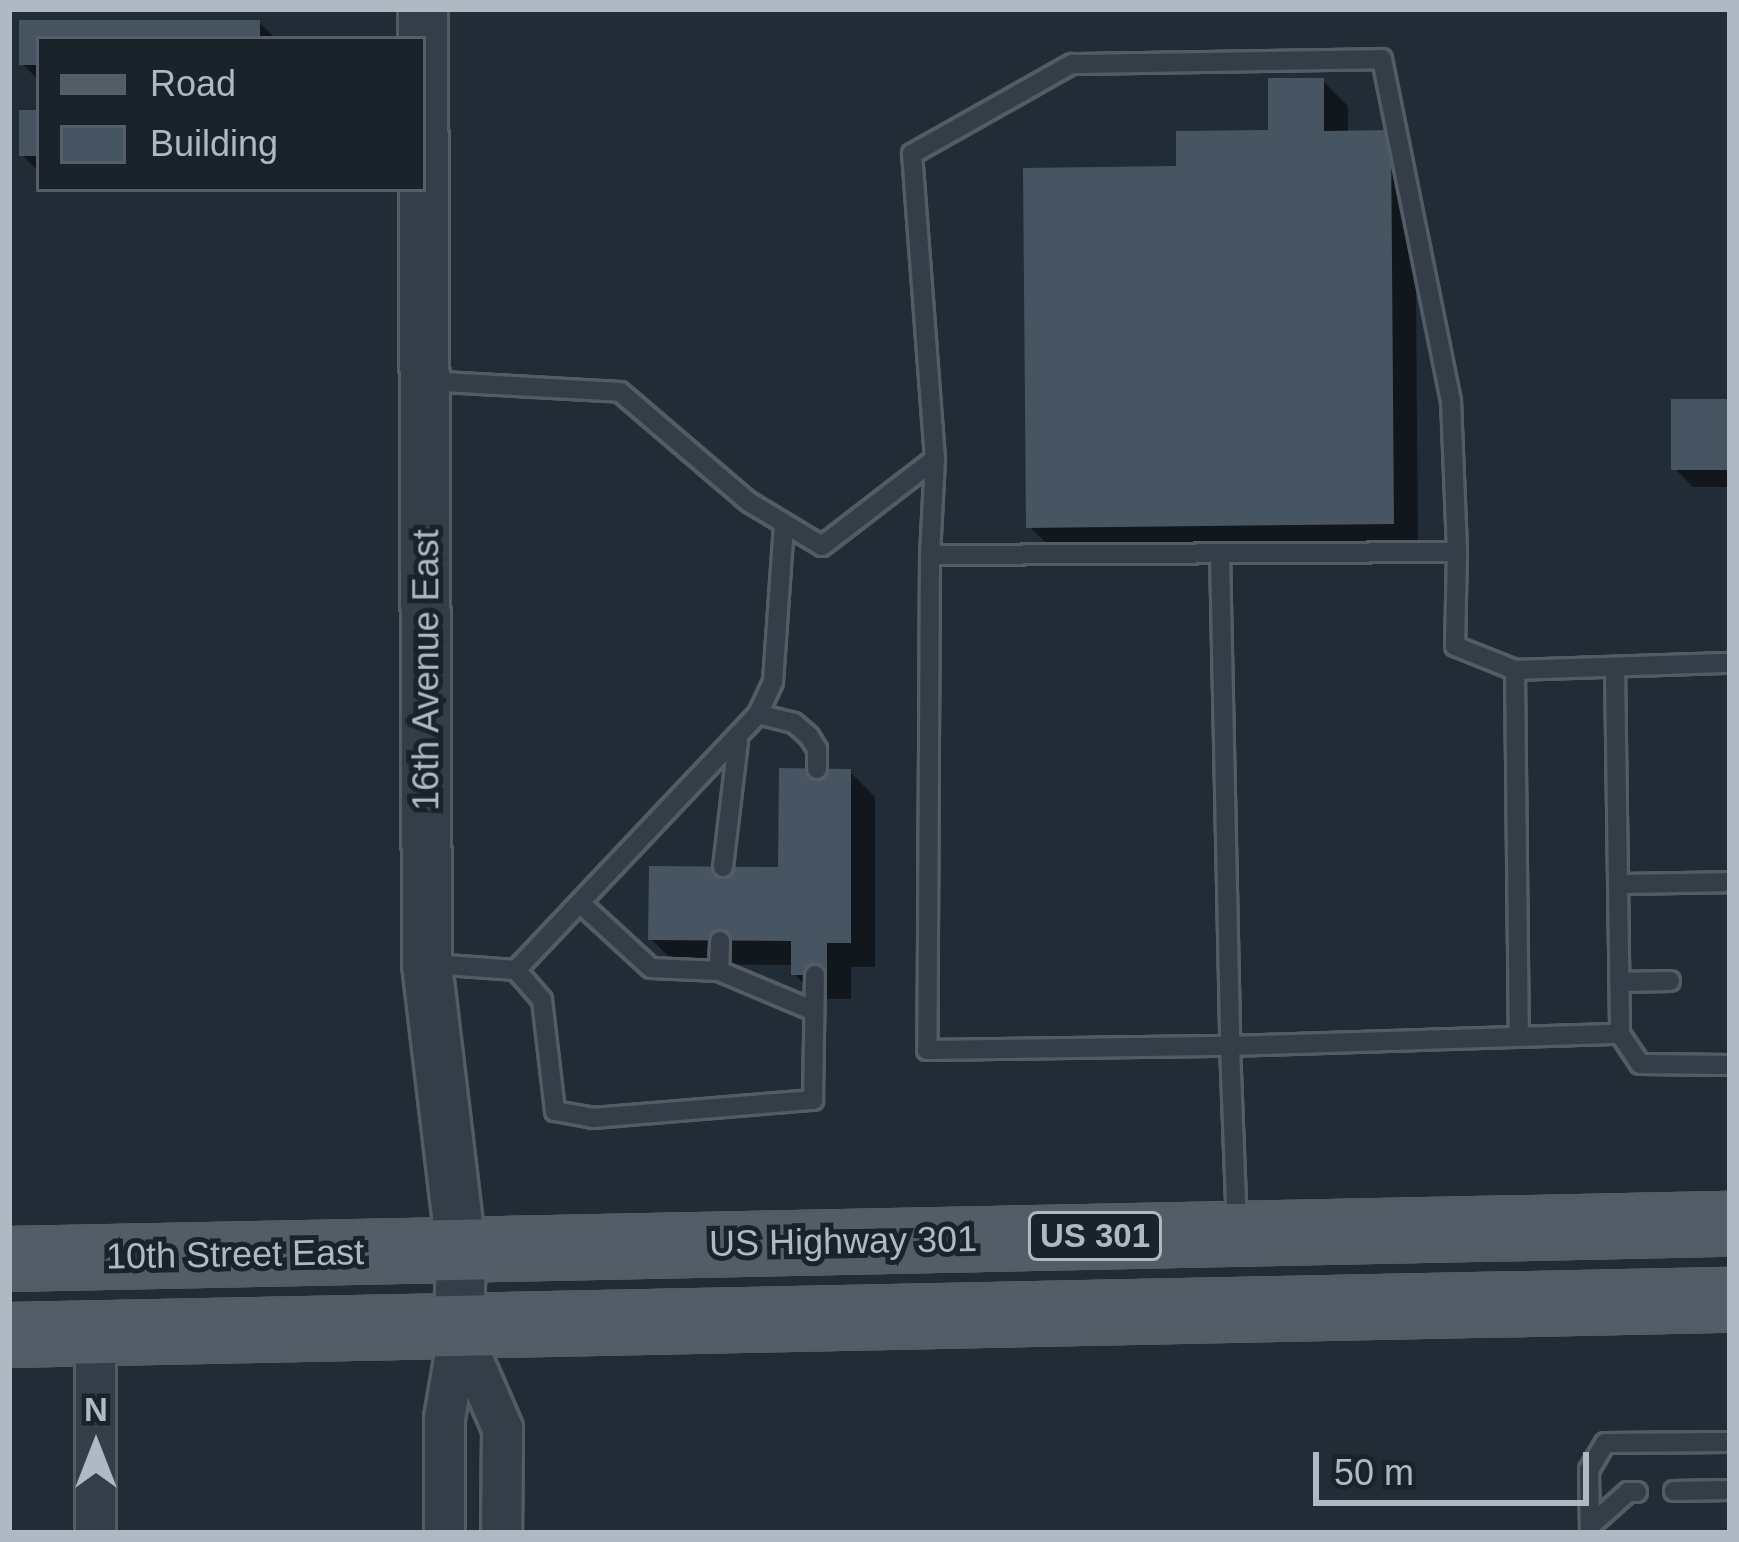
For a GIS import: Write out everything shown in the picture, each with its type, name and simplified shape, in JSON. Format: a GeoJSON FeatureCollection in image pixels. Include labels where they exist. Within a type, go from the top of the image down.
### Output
{"type":"FeatureCollection","features":[{"type":"Feature","properties":{"kind":"main road","name":"US Highway 301"},"geometry":{"type":"LineString","coordinates":[[460,1249],[1730,1224]]}},
{"type":"Feature","properties":{"kind":"main road","name":"10th Street East"},"geometry":{"type":"LineString","coordinates":[[9,1259],[460,1249]]}},
{"type":"Feature","properties":{"kind":"main road","name":"US 301"},"geometry":{"type":"LineString","coordinates":[[9,1335],[1730,1300]]}},
{"type":"Feature","properties":{"kind":"street","name":"16th Avenue East"},"geometry":{"type":"LineString","coordinates":[[424,192],[428,964],[460,1249],[460,1329]]}},
{"type":"Feature","properties":{"kind":"street"},"geometry":{"type":"LineString","coordinates":[[444,1533],[444,1418],[460,1329]]}},
{"type":"Feature","properties":{"kind":"street"},"geometry":{"type":"LineString","coordinates":[[460,1329],[502,1428],[501,1533]]}},
{"type":"Feature","properties":{"kind":"street"},"geometry":{"type":"LineString","coordinates":[[95,1334],[95,1533]]}},
{"type":"Feature","properties":{"kind":"lane"},"geometry":{"type":"LineString","coordinates":[[1620,1034],[927,1050],[930,555],[935,459],[912,154],[1072,64],[1382,58],[1451,401],[1455,646],[1515,670],[1730,663]]}},
{"type":"Feature","properties":{"kind":"lane"},"geometry":{"type":"LineString","coordinates":[[425,380],[620,392],[749,502],[822,546],[935,459]]}},
{"type":"Feature","properties":{"kind":"lane"},"geometry":{"type":"LineString","coordinates":[[516,970],[738,742],[758,714],[772,682],[784,523]]}},
{"type":"Feature","properties":{"kind":"lane"},"geometry":{"type":"LineString","coordinates":[[930,555],[1456,552]]}},
{"type":"Feature","properties":{"kind":"lane"},"geometry":{"type":"LineString","coordinates":[[1220,553],[1237,1234]]}},
{"type":"Feature","properties":{"kind":"lane"},"geometry":{"type":"LineString","coordinates":[[1615,667],[1620,1034],[1640,1064],[1730,1065]]}},
{"type":"Feature","properties":{"kind":"lane"},"geometry":{"type":"LineString","coordinates":[[1515,670],[1519,1037]]}},
{"type":"Feature","properties":{"kind":"lane"},"geometry":{"type":"LineString","coordinates":[[758,714],[794,723],[809,736],[817,749],[817,769]]}},
{"type":"Feature","properties":{"kind":"lane"},"geometry":{"type":"LineString","coordinates":[[723,867],[738,742]]}},
{"type":"Feature","properties":{"kind":"lane"},"geometry":{"type":"LineString","coordinates":[[1618,884],[1730,882]]}},
{"type":"Feature","properties":{"kind":"lane"},"geometry":{"type":"LineString","coordinates":[[580,903],[651,968],[719,971],[814,1011]]}},
{"type":"Feature","properties":{"kind":"lane"},"geometry":{"type":"LineString","coordinates":[[719,971],[720,941]]}},
{"type":"Feature","properties":{"kind":"lane"},"geometry":{"type":"LineString","coordinates":[[428,964],[516,970],[542,1000],[555,1111],[593,1118],[813,1100],[815,975]]}},
{"type":"Feature","properties":{"kind":"lane"},"geometry":{"type":"LineString","coordinates":[[1619,982],[1670,981]]}},
{"type":"Feature","properties":{"kind":"lane"},"geometry":{"type":"LineString","coordinates":[[1590,1530],[1589,1470],[1605,1444],[1730,1442]]}},
{"type":"Feature","properties":{"kind":"lane"},"geometry":{"type":"LineString","coordinates":[[1673,1491],[1730,1490]]}},
{"type":"Feature","properties":{"kind":"lane"},"geometry":{"type":"LineString","coordinates":[[1590,1530],[1628,1492],[1636,1492]]}},
{"type":"Feature","properties":{"kind":"building"},"geometry":{"type":"Polygon","coordinates":[[[19,20],[260,20],[260,36],[36,36],[36,65],[19,65],[19,20]]]}},
{"type":"Feature","properties":{"kind":"building"},"geometry":{"type":"Polygon","coordinates":[[[1268,78],[1324,78],[1324,131],[1391,130],[1394,524],[1026,528],[1023,168],[1176,166],[1176,131],[1268,130],[1268,78]]]}},
{"type":"Feature","properties":{"kind":"building"},"geometry":{"type":"Polygon","coordinates":[[[19,110],[36,110],[36,156],[19,156],[19,110]]]}},
{"type":"Feature","properties":{"kind":"building"},"geometry":{"type":"Polygon","coordinates":[[[1671,399],[1730,399],[1730,470],[1671,470],[1671,399]]]}},
{"type":"Feature","properties":{"kind":"building"},"geometry":{"type":"Polygon","coordinates":[[[779,768],[851,769],[851,943],[827,943],[827,975],[791,975],[791,941],[648,940],[649,866],[778,867],[779,768]]]}}]}
